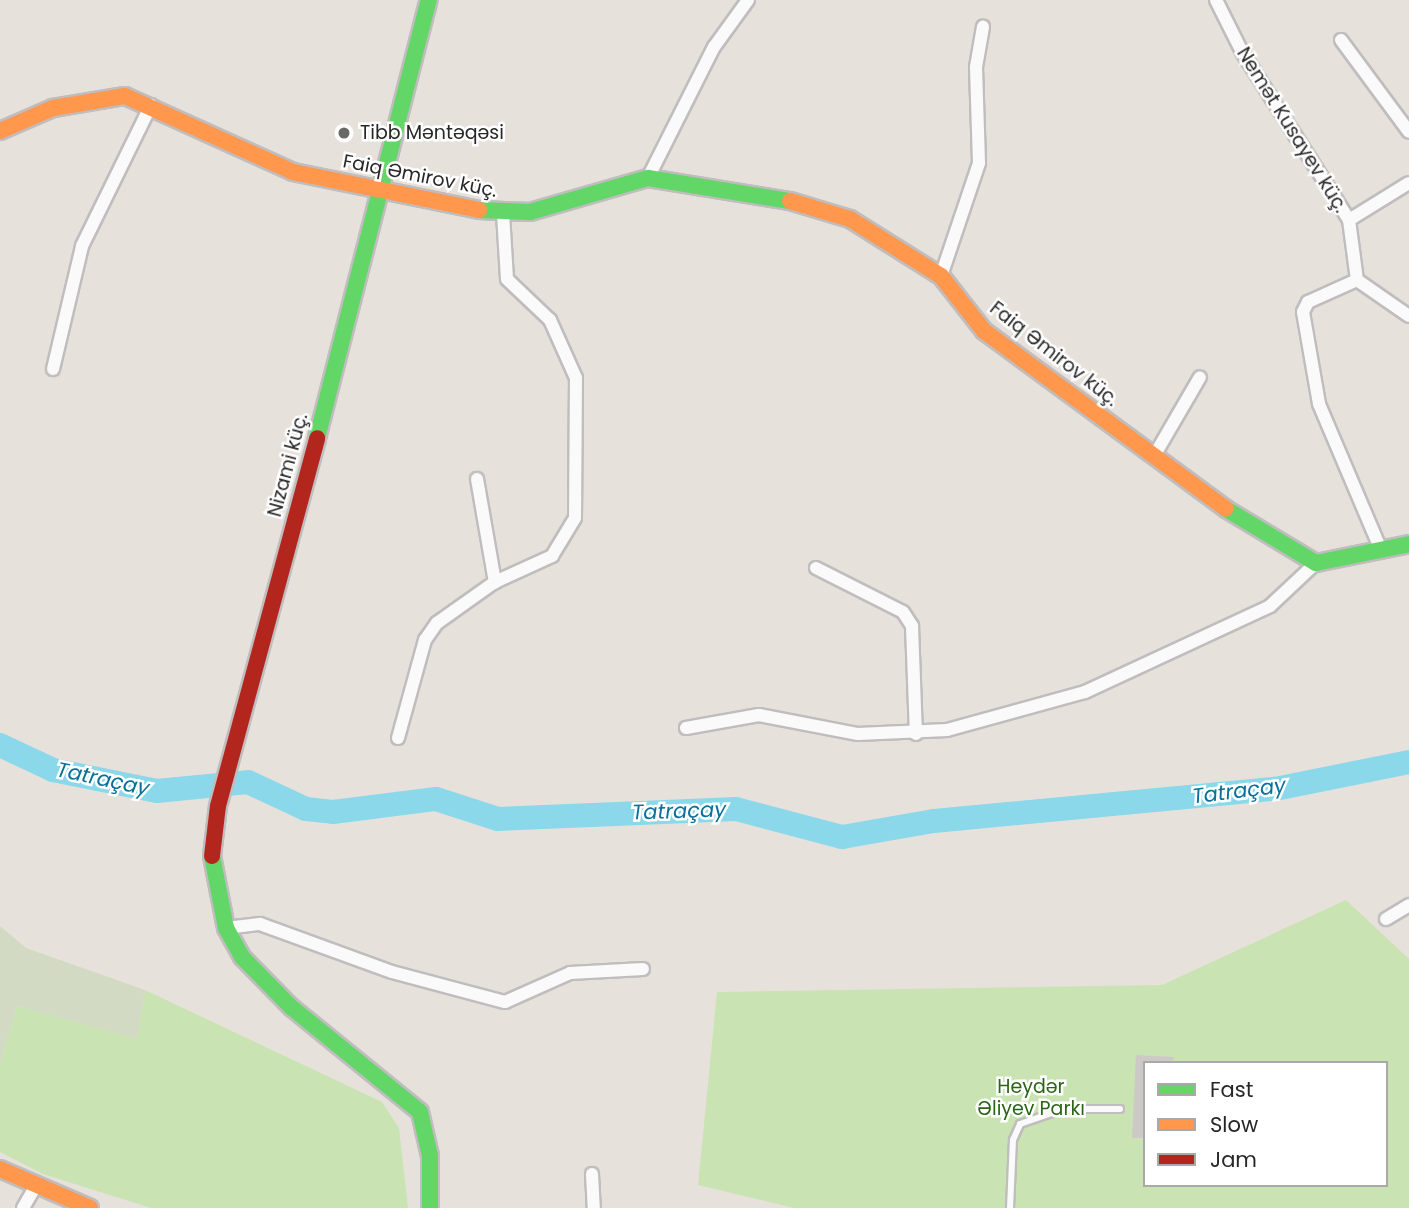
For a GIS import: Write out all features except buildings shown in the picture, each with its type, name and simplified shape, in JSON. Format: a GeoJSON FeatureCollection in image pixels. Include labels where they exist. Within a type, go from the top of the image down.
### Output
{"type":"FeatureCollection","features":[{"type":"Feature","properties":{"kind":"street","name":"Nizami küç."},"geometry":{"type":"LineString","coordinates":[[226,928],[211,869],[218,806],[384,191],[429,0]]}},
{"type":"Feature","properties":{"kind":"street"},"geometry":{"type":"LineString","coordinates":[[648,178],[714,47],[748,0]]}},
{"type":"Feature","properties":{"kind":"street","name":"Nemət Kusayev küç."},"geometry":{"type":"LineString","coordinates":[[1216,0],[1242,52],[1349,220],[1357,280]]}},
{"type":"Feature","properties":{"kind":"street"},"geometry":{"type":"LineString","coordinates":[[941,276],[979,163],[976,67],[983,27]]}},
{"type":"Feature","properties":{"kind":"street"},"geometry":{"type":"LineString","coordinates":[[1341,40],[1409,132]]}},
{"type":"Feature","properties":{"kind":"street","name":"Faiq Əmirov küç."},"geometry":{"type":"LineString","coordinates":[[0,131],[53,108],[125,96],[151,105],[293,172],[503,214],[570,205],[648,178],[778,198],[850,219],[941,276],[984,331],[1239,521],[1316,563]]}},
{"type":"Feature","properties":{"kind":"street"},"geometry":{"type":"LineString","coordinates":[[53,369],[82,246],[151,105]]}},
{"type":"Feature","properties":{"kind":"street"},"geometry":{"type":"LineString","coordinates":[[1349,220],[1409,183]]}},
{"type":"Feature","properties":{"kind":"street"},"geometry":{"type":"LineString","coordinates":[[398,738],[425,640],[458,604],[495,582],[539,565],[571,532],[579,403],[557,331],[507,279],[503,214]]}},
{"type":"Feature","properties":{"kind":"street"},"geometry":{"type":"LineString","coordinates":[[1381,550],[1319,404],[1303,312],[1308,302],[1357,280],[1409,316]]}},
{"type":"Feature","properties":{"kind":"street"},"geometry":{"type":"LineString","coordinates":[[1154,456],[1200,377]]}},
{"type":"Feature","properties":{"kind":"street"},"geometry":{"type":"LineString","coordinates":[[477,479],[495,582]]}},
{"type":"Feature","properties":{"kind":"street"},"geometry":{"type":"LineString","coordinates":[[686,728],[759,715],[858,734],[916,734],[1086,692],[1270,606],[1316,563],[1409,544]]}},
{"type":"Feature","properties":{"kind":"street"},"geometry":{"type":"LineString","coordinates":[[816,568],[869,589],[903,612],[912,626],[916,734]]}},
{"type":"Feature","properties":{"kind":"street"},"geometry":{"type":"LineString","coordinates":[[1386,919],[1409,905]]}},
{"type":"Feature","properties":{"kind":"street"},"geometry":{"type":"LineString","coordinates":[[226,928],[260,924],[393,972],[505,1002],[570,973],[643,969]]}},
{"type":"Feature","properties":{"kind":"street"},"geometry":{"type":"LineString","coordinates":[[226,928],[272,989],[420,1112],[430,1156],[430,1208]]}},
{"type":"Feature","properties":{"kind":"street"},"geometry":{"type":"LineString","coordinates":[[0,1169],[35,1187],[90,1208]]}},
{"type":"Feature","properties":{"kind":"street"},"geometry":{"type":"LineString","coordinates":[[592,1174],[594,1208]]}},
{"type":"Feature","properties":{"kind":"street"},"geometry":{"type":"LineString","coordinates":[[23,1208],[35,1187]]}},
{"type":"Feature","properties":{"kind":"lane"},"geometry":{"type":"LineString","coordinates":[[1010,1208],[1013,1140],[1020,1124],[1063,1109],[1120,1109]]}},
{"type":"Feature","properties":{"kind":"green space","name":"Heydər Əliyev Parkı"},"geometry":{"type":"Polygon","coordinates":[[[1346,900],[1409,959],[1409,1208],[794,1208],[698,1185],[717,992],[1162,985],[1346,900]]]}},
{"type":"Feature","properties":{"kind":"green space"},"geometry":{"type":"Polygon","coordinates":[[[0,926],[26,948],[145,990],[137,1039],[17,1006],[0,1063],[0,926]]]}},
{"type":"Feature","properties":{"kind":"green space"},"geometry":{"type":"Polygon","coordinates":[[[145,990],[382,1102],[399,1128],[408,1208],[151,1208],[43,1174],[0,1152],[0,1063],[17,1006],[137,1038],[145,990]]]}},
{"type":"Feature","properties":{"kind":"waterway","name":"Tatraçay"},"geometry":{"type":"LineString","coordinates":[[0,745],[53,770],[157,791],[248,782],[306,809],[333,812],[436,799],[498,819],[736,809],[842,837],[934,821],[1275,789],[1409,762]]}},
{"type":"Feature","properties":{"kind":"traffic: fast"},"geometry":{"type":"LineString","coordinates":[[317,438],[429,0]]}},
{"type":"Feature","properties":{"kind":"traffic: fast"},"geometry":{"type":"LineString","coordinates":[[479,210],[530,212],[648,178],[790,201]]}},
{"type":"Feature","properties":{"kind":"traffic: fast"},"geometry":{"type":"LineString","coordinates":[[1226,509],[1316,563],[1409,544]]}},
{"type":"Feature","properties":{"kind":"traffic: fast"},"geometry":{"type":"LineString","coordinates":[[212,856],[226,928],[242,957],[291,1007],[420,1112],[430,1156],[430,1208]]}},
{"type":"Feature","properties":{"kind":"traffic: slow"},"geometry":{"type":"LineString","coordinates":[[0,131],[53,108],[125,96],[293,172],[479,210]]}},
{"type":"Feature","properties":{"kind":"traffic: slow"},"geometry":{"type":"LineString","coordinates":[[790,201],[850,219],[941,276],[984,331],[1226,509]]}},
{"type":"Feature","properties":{"kind":"traffic: slow"},"geometry":{"type":"LineString","coordinates":[[0,1169],[90,1208]]}},
{"type":"Feature","properties":{"kind":"traffic: jam"},"geometry":{"type":"LineString","coordinates":[[212,856],[218,806],[317,438]]}},
{"type":"Feature","properties":{"kind":"place","name":"Tibb Məntəqəsi"},"geometry":{"type":"Point","coordinates":[344,133]}}]}
